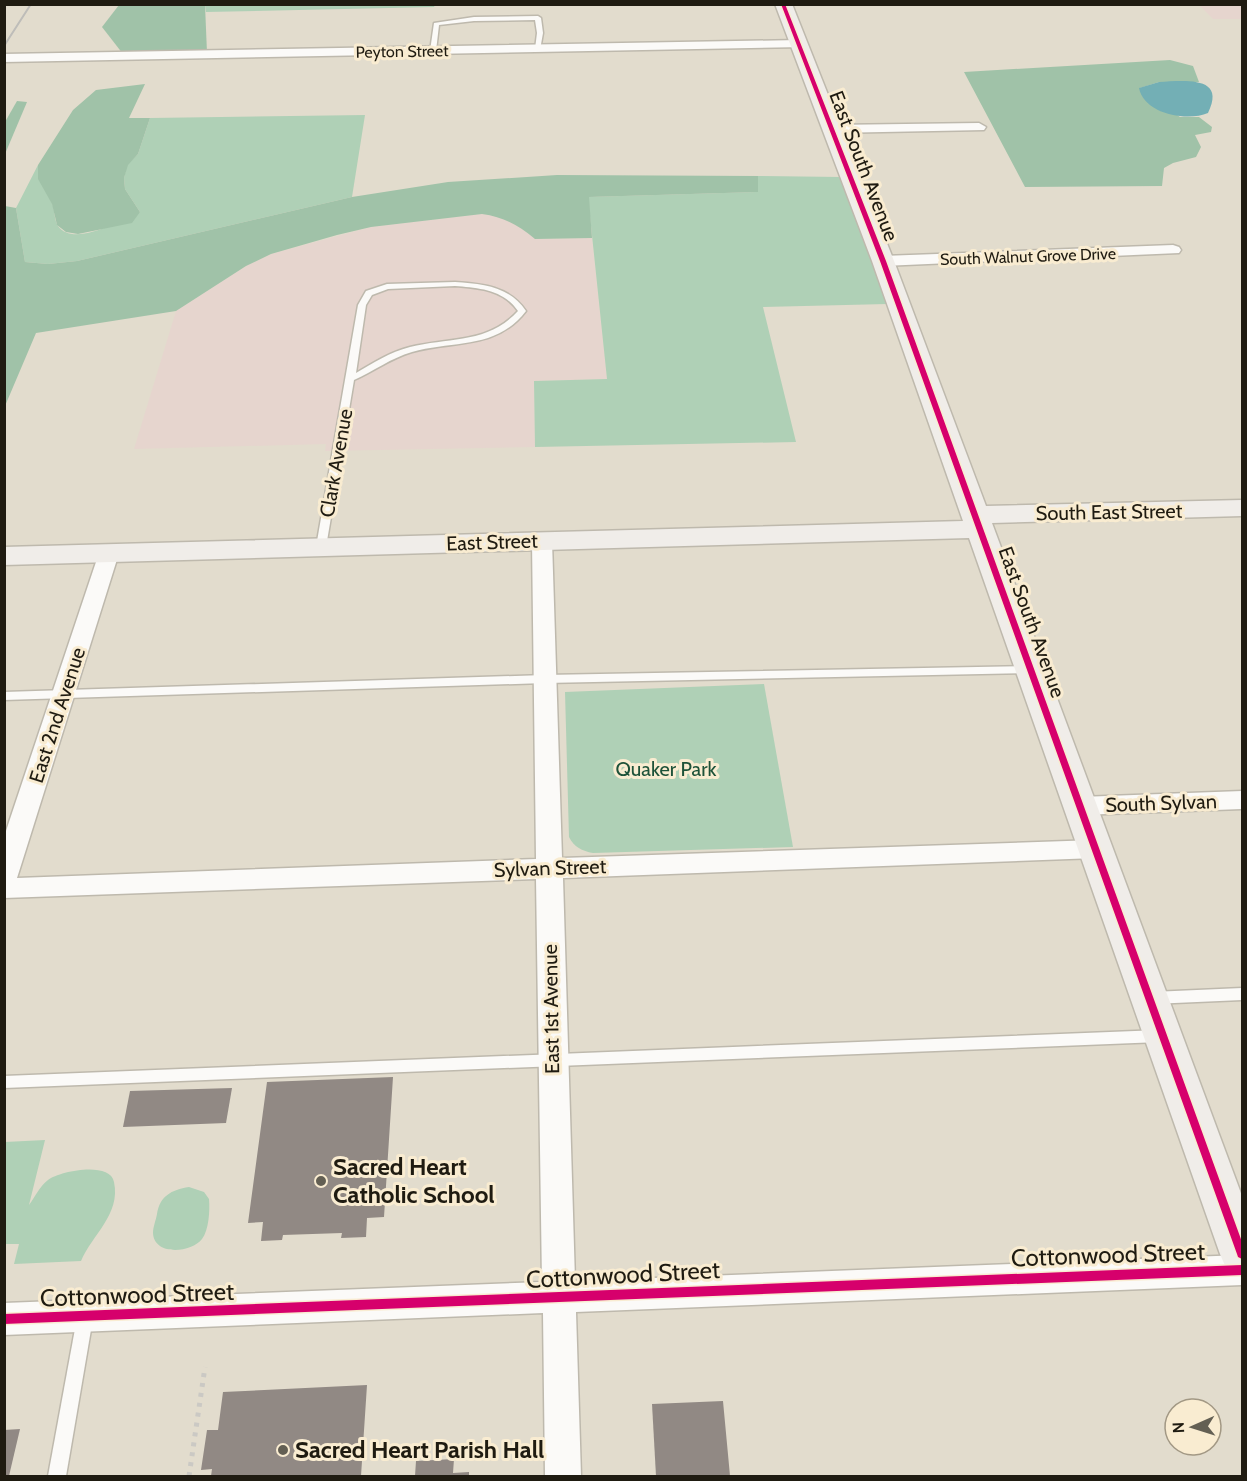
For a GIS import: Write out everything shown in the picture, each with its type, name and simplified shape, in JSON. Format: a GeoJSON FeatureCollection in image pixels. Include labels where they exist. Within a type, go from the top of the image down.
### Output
{"type":"FeatureCollection","features":[{"type":"Feature","properties":{"kind":"street","name":"East South Avenue"},"geometry":{"type":"LineString","coordinates":[[783,4],[883,261],[1164,1036],[1239,1232]]}},
{"type":"Feature","properties":{"kind":"street","name":"Peyton Street"},"geometry":{"type":"LineString","coordinates":[[4,58],[799,44]]}},
{"type":"Feature","properties":{"kind":"street"},"geometry":{"type":"LineString","coordinates":[[832,129],[979,128]]}},
{"type":"Feature","properties":{"kind":"street","name":"South Walnut Grove Drive"},"geometry":{"type":"LineString","coordinates":[[883,261],[1173,250]]}},
{"type":"Feature","properties":{"kind":"street","name":"South East Street"},"geometry":{"type":"LineString","coordinates":[[978,522],[1242,508]]}},
{"type":"Feature","properties":{"kind":"street","name":"East Street"},"geometry":{"type":"LineString","coordinates":[[4,556],[542,541],[978,522]]}},
{"type":"Feature","properties":{"kind":"street","name":"East 1st Avenue"},"geometry":{"type":"LineString","coordinates":[[542,541],[563,1476]]}},
{"type":"Feature","properties":{"kind":"street","name":"East 2nd Avenue"},"geometry":{"type":"LineString","coordinates":[[4,878],[109,553]]}},
{"type":"Feature","properties":{"kind":"street","name":"South Sylvan"},"geometry":{"type":"LineString","coordinates":[[1080,806],[1242,800]]}},
{"type":"Feature","properties":{"kind":"street","name":"Sylvan Street"},"geometry":{"type":"LineString","coordinates":[[4,888],[1096,849]]}},
{"type":"Feature","properties":{"kind":"street","name":"Cottonwood Street"},"geometry":{"type":"LineString","coordinates":[[4,1320],[1242,1270]]}},
{"type":"Feature","properties":{"kind":"lane"},"geometry":{"type":"LineString","coordinates":[[433,51],[436,24],[452,21],[530,18],[538,18],[540,21],[538,49]]}},
{"type":"Feature","properties":{"kind":"lane","name":"Clark Avenue"},"geometry":{"type":"LineString","coordinates":[[321,547],[362,305],[369,293],[387,287],[415,285],[482,286],[508,295],[518,303],[522,311],[515,323],[500,332],[395,354],[350,379]]}},
{"type":"Feature","properties":{"kind":"lane"},"geometry":{"type":"LineString","coordinates":[[4,696],[545,680],[1032,670]]}},
{"type":"Feature","properties":{"kind":"lane"},"geometry":{"type":"LineString","coordinates":[[1151,998],[1242,994]]}},
{"type":"Feature","properties":{"kind":"lane"},"geometry":{"type":"LineString","coordinates":[[4,1083],[1164,1036]]}},
{"type":"Feature","properties":{"kind":"lane"},"geometry":{"type":"LineString","coordinates":[[57,1476],[85,1316]]}},
{"type":"Feature","properties":{"kind":"path"},"geometry":{"type":"LineString","coordinates":[[189,1476],[205,1367]]}},
{"type":"Feature","properties":{"kind":"shaded area"},"geometry":{"type":"Polygon","coordinates":[[[1199,5],[1242,5],[1242,19],[1213,19],[1199,5]]]}},
{"type":"Feature","properties":{"kind":"shaded area"},"geometry":{"type":"Polygon","coordinates":[[[482,214],[500,216],[516,223],[536,239],[592,238],[607,379],[534,381],[535,447],[325,451],[326,444],[134,449],[176,311],[246,266],[271,254],[371,227],[482,214]]]}},
{"type":"Feature","properties":{"kind":"green space"},"geometry":{"type":"Polygon","coordinates":[[[205,4],[435,5],[434,7],[206,12],[205,4]]]}},
{"type":"Feature","properties":{"kind":"green space"},"geometry":{"type":"Polygon","coordinates":[[[119,5],[205,5],[207,53],[123,54],[102,27],[119,5]]]}},
{"type":"Feature","properties":{"kind":"green space"},"geometry":{"type":"Polygon","coordinates":[[[1170,60],[1193,66],[1199,82],[1159,82],[1140,88],[1180,117],[1199,117],[1212,127],[1211,132],[1195,135],[1201,147],[1196,157],[1173,163],[1164,168],[1162,186],[1025,187],[964,72],[1170,60]]]}},
{"type":"Feature","properties":{"kind":"green space"},"geometry":{"type":"Polygon","coordinates":[[[145,84],[129,118],[150,118],[138,154],[128,165],[124,178],[125,189],[140,212],[132,223],[78,234],[66,232],[57,225],[52,204],[38,179],[38,165],[73,110],[96,90],[145,84]]]}},
{"type":"Feature","properties":{"kind":"green space"},"geometry":{"type":"Polygon","coordinates":[[[17,101],[27,102],[5,154],[5,122],[17,101]]]}},
{"type":"Feature","properties":{"kind":"green space"},"geometry":{"type":"Polygon","coordinates":[[[365,115],[352,197],[77,261],[48,264],[25,262],[16,208],[38,165],[41,181],[52,203],[58,226],[65,232],[86,233],[110,226],[140,212],[125,189],[124,178],[127,165],[138,154],[150,118],[365,115]]]}},
{"type":"Feature","properties":{"kind":"green space"},"geometry":{"type":"Polygon","coordinates":[[[557,175],[758,176],[758,192],[589,197],[592,238],[535,239],[510,222],[482,214],[371,227],[337,235],[271,254],[246,266],[176,311],[36,333],[5,406],[5,206],[16,208],[25,262],[48,264],[77,261],[352,197],[448,182],[557,175]]]}},
{"type":"Feature","properties":{"kind":"green space"},"geometry":{"type":"Polygon","coordinates":[[[758,176],[841,177],[887,304],[763,307],[796,442],[535,447],[534,381],[607,379],[588,197],[757,192],[758,176]]]}},
{"type":"Feature","properties":{"kind":"green space","name":"Quaker Park"},"geometry":{"type":"Polygon","coordinates":[[[764,684],[793,847],[593,853],[582,850],[573,843],[569,837],[565,692],[764,684]]]}},
{"type":"Feature","properties":{"kind":"green space"},"geometry":{"type":"Polygon","coordinates":[[[45,1140],[29,1205],[48,1180],[73,1171],[84,1170],[104,1172],[111,1176],[115,1194],[113,1204],[110,1214],[81,1261],[14,1264],[19,1244],[5,1244],[5,1142],[45,1140]]]}},
{"type":"Feature","properties":{"kind":"green space"},"geometry":{"type":"Polygon","coordinates":[[[189,1187],[204,1192],[209,1199],[206,1230],[197,1244],[182,1249],[166,1249],[155,1240],[153,1233],[158,1208],[167,1195],[189,1187]]]}},
{"type":"Feature","properties":{"kind":"water"},"geometry":{"type":"Polygon","coordinates":[[[1190,81],[1207,86],[1212,92],[1208,113],[1189,117],[1157,110],[1143,97],[1139,88],[1159,82],[1190,81]]]}},
{"type":"Feature","properties":{"kind":"building","name":"Sacred Heart Catholic School"},"geometry":{"type":"Polygon","coordinates":[[[393,1077],[384,1217],[367,1218],[366,1237],[341,1238],[342,1233],[283,1235],[282,1240],[261,1241],[263,1222],[248,1223],[267,1082],[393,1077]]]}},
{"type":"Feature","properties":{"kind":"building"},"geometry":{"type":"Polygon","coordinates":[[[232,1088],[226,1123],[123,1127],[130,1091],[232,1088]]]}},
{"type":"Feature","properties":{"kind":"building","name":"Sacred Heart Parish Hall"},"geometry":{"type":"Polygon","coordinates":[[[367,1385],[361,1476],[211,1476],[212,1469],[201,1470],[207,1430],[218,1430],[223,1392],[367,1385]]]}},
{"type":"Feature","properties":{"kind":"building"},"geometry":{"type":"Polygon","coordinates":[[[723,1401],[730,1476],[656,1476],[652,1404],[723,1401]]]}},
{"type":"Feature","properties":{"kind":"building"},"geometry":{"type":"Polygon","coordinates":[[[20,1429],[9,1476],[4,1476],[4,1430],[20,1429]]]}},
{"type":"Feature","properties":{"kind":"building"},"geometry":{"type":"Polygon","coordinates":[[[454,1459],[453,1473],[469,1472],[469,1476],[415,1476],[416,1461],[454,1459]]]}},
{"type":"Feature","properties":{"kind":"railway"},"geometry":{"type":"LineString","coordinates":[[4,46],[31,4]]}},
{"type":"Feature","properties":{"kind":"cycle path"},"geometry":{"type":"LineString","coordinates":[[783,4],[883,261],[1242,1254]]}},
{"type":"Feature","properties":{"kind":"cycle path"},"geometry":{"type":"LineString","coordinates":[[4,1319],[1242,1270]]}},
{"type":"Feature","properties":{"kind":"place","name":"Sacred Heart Catholic School"},"geometry":{"type":"Point","coordinates":[321,1181]}},
{"type":"Feature","properties":{"kind":"place","name":"Sacred Heart Parish Hall"},"geometry":{"type":"Point","coordinates":[283,1450]}}]}
